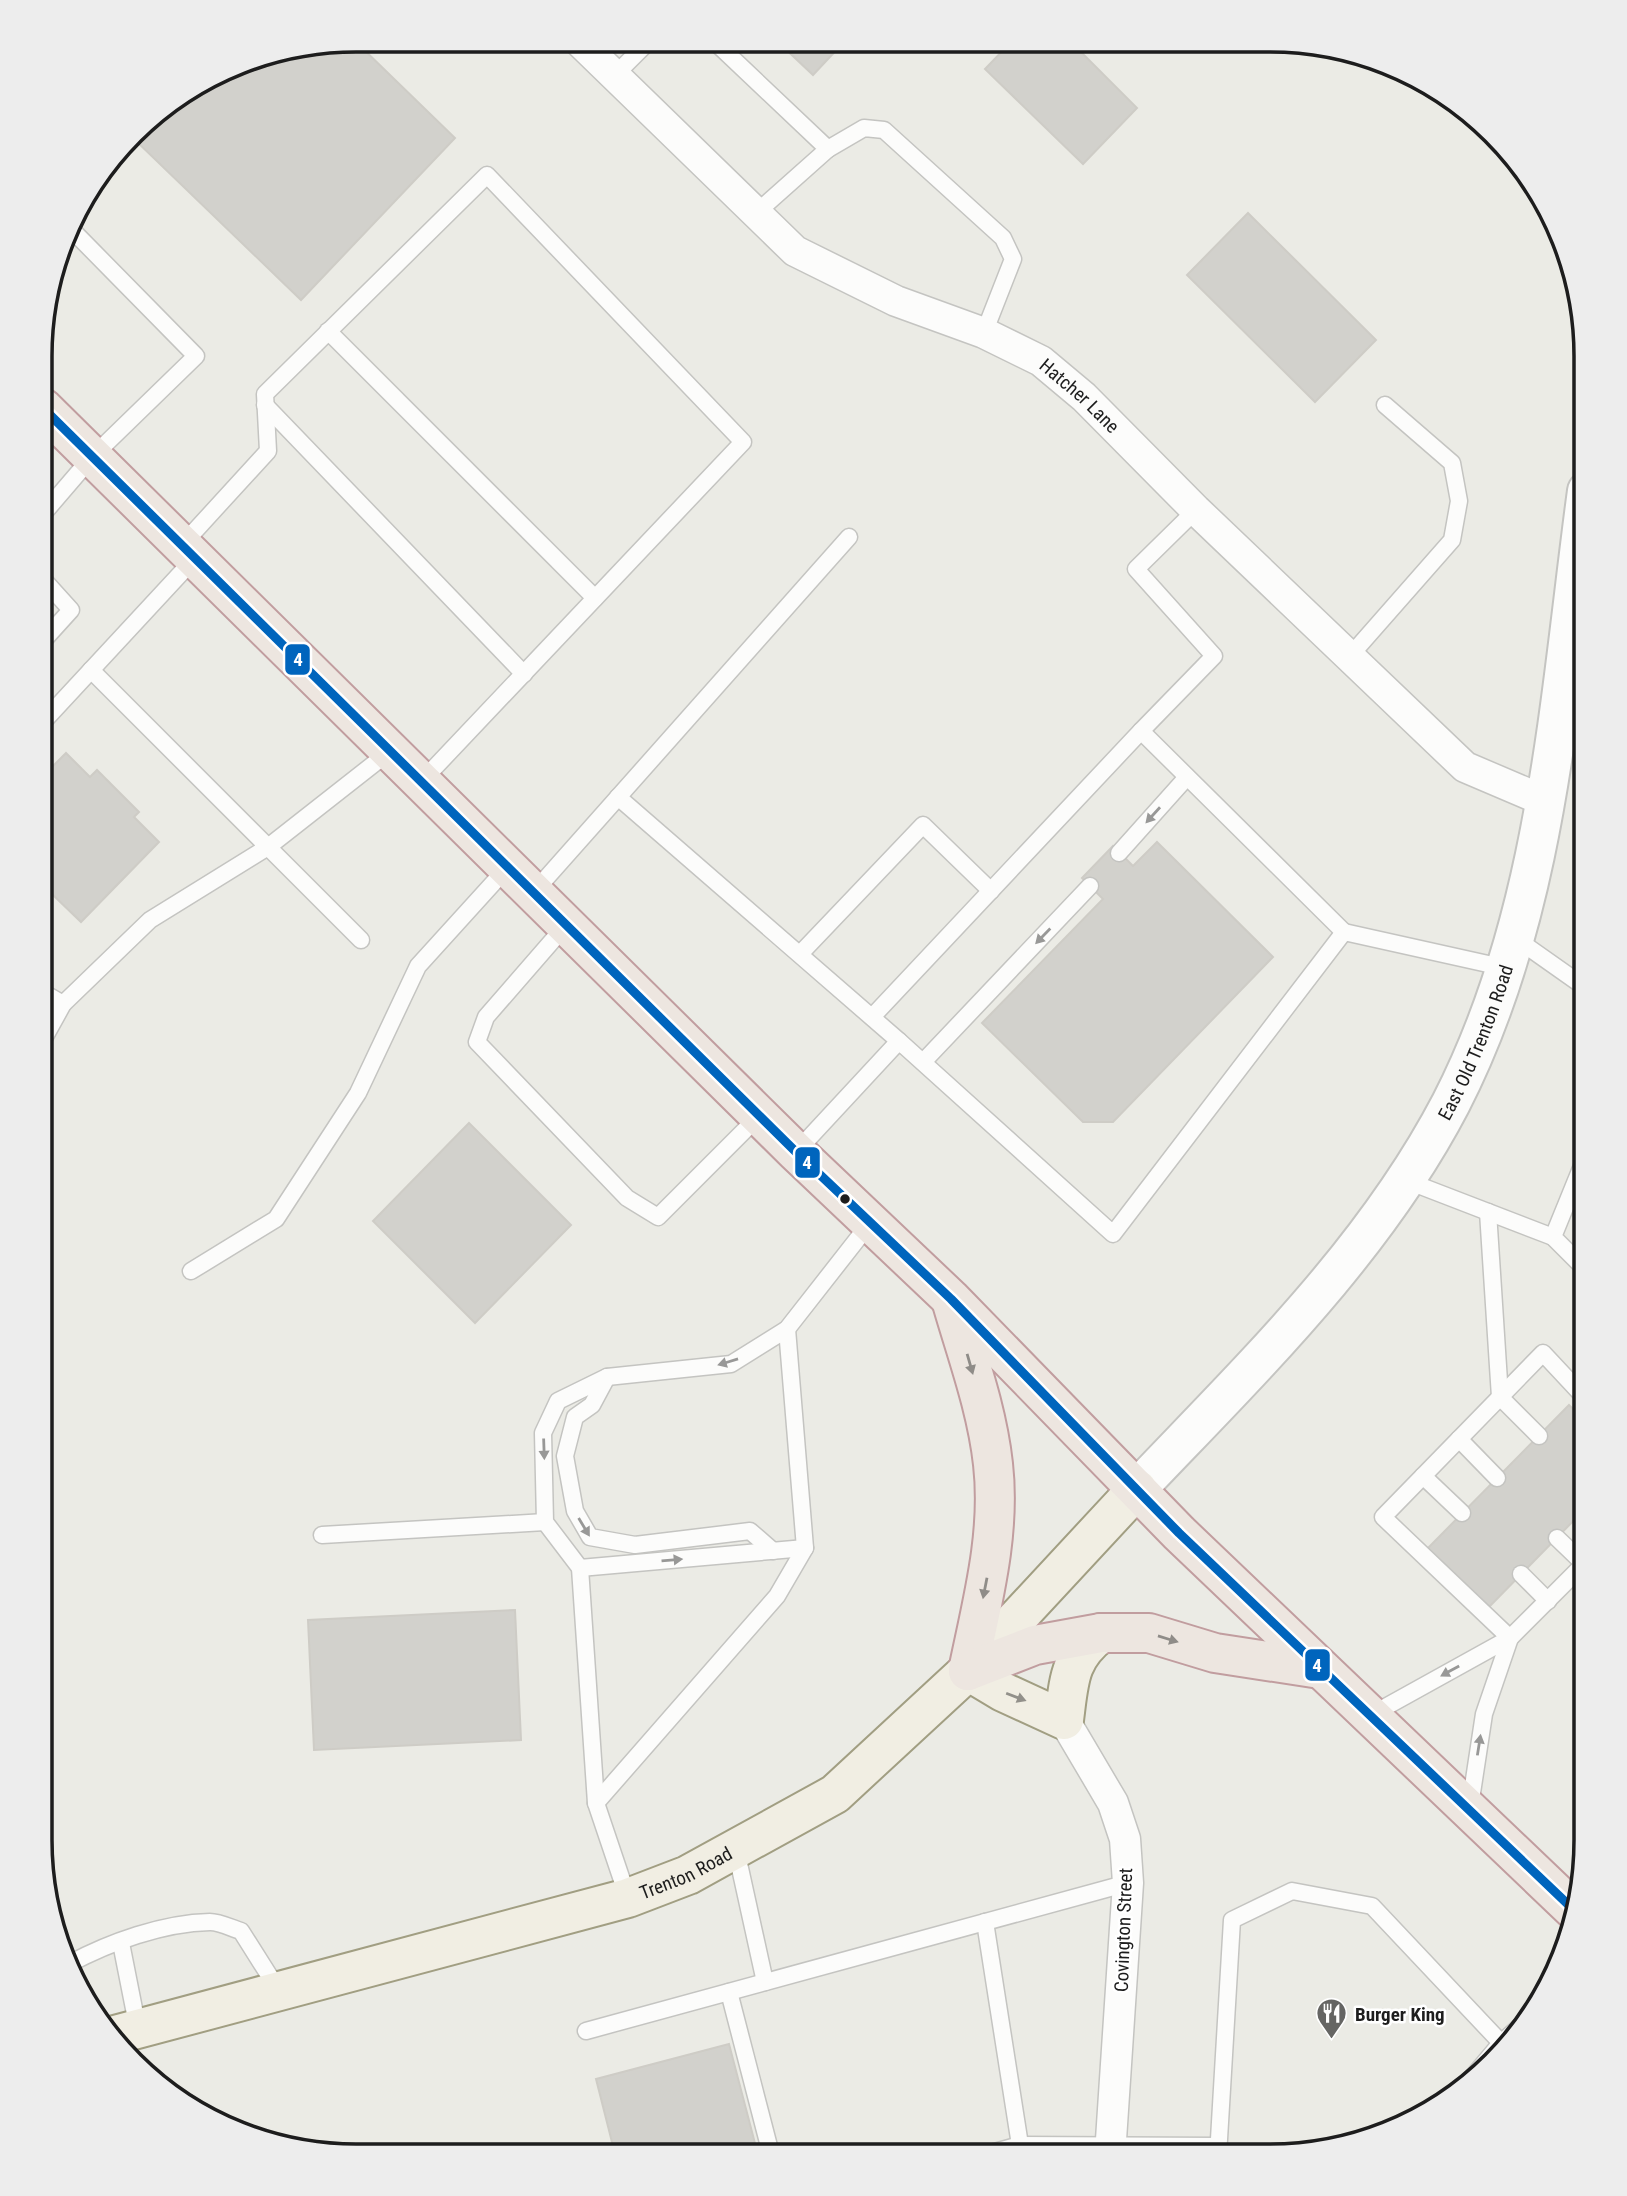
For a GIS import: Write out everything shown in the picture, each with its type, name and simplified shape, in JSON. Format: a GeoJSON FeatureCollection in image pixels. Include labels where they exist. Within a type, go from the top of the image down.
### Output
{"type":"FeatureCollection","features":[{"type":"Feature","properties":{"kind":"highway"},"geometry":{"type":"LineString","coordinates":[[52,417],[796,1152],[951,1299],[1137,1489],[1320,1669],[1567,1904]]}},
{"type":"Feature","properties":{"kind":"highway"},"geometry":{"type":"LineString","coordinates":[[951,1299],[978,1394],[993,1462],[995,1499],[992,1554],[968,1671]]}},
{"type":"Feature","properties":{"kind":"highway"},"geometry":{"type":"LineString","coordinates":[[968,1671],[1035,1645],[1101,1633],[1149,1633],[1215,1653],[1320,1669]]}},
{"type":"Feature","properties":{"kind":"main road","name":"Trenton Road"},"geometry":{"type":"LineString","coordinates":[[125,2033],[628,1898],[688,1875],[736,1850],[835,1794],[968,1671],[1137,1489]]}},
{"type":"Feature","properties":{"kind":"main road"},"geometry":{"type":"LineString","coordinates":[[968,1671],[1003,1692],[1064,1720],[1073,1665],[1083,1647],[1101,1633]]}},
{"type":"Feature","properties":{"kind":"street","name":"Hatcher Lane"},"geometry":{"type":"LineString","coordinates":[[590,52],[795,251],[896,301],[984,333],[1041,361],[1084,397],[1196,510],[1465,767],[1547,802]]}},
{"type":"Feature","properties":{"kind":"street","name":"East Old Trenton Road"},"geometry":{"type":"LineString","coordinates":[[1137,1489],[1322,1290],[1405,1180],[1451,1103],[1511,953],[1547,802],[1574,608]]}},
{"type":"Feature","properties":{"kind":"street","name":"Covington Street"},"geometry":{"type":"LineString","coordinates":[[1064,1720],[1113,1803],[1125,1839],[1128,1882],[1111,2144]]}},
{"type":"Feature","properties":{"kind":"lane"},"geometry":{"type":"LineString","coordinates":[[614,76],[638,52]]}},
{"type":"Feature","properties":{"kind":"lane"},"geometry":{"type":"LineString","coordinates":[[726,52],[828,149]]}},
{"type":"Feature","properties":{"kind":"lane"},"geometry":{"type":"LineString","coordinates":[[755,214],[828,149],[864,128],[884,130],[1003,238],[1013,259],[984,333]]}},
{"type":"Feature","properties":{"kind":"lane"},"geometry":{"type":"LineString","coordinates":[[52,712],[91,670],[268,451],[265,394],[486,175],[743,442],[420,783]]}},
{"type":"Feature","properties":{"kind":"lane"},"geometry":{"type":"LineString","coordinates":[[52,504],[91,458],[196,356],[78,236]]}},
{"type":"Feature","properties":{"kind":"lane"},"geometry":{"type":"LineString","coordinates":[[328,331],[595,598]]}},
{"type":"Feature","properties":{"kind":"lane"},"geometry":{"type":"LineString","coordinates":[[265,405],[524,674]]}},
{"type":"Feature","properties":{"kind":"lane"},"geometry":{"type":"LineString","coordinates":[[1350,656],[1452,540],[1459,501],[1452,463],[1385,405]]}},
{"type":"Feature","properties":{"kind":"lane"},"geometry":{"type":"LineString","coordinates":[[872,1017],[1214,656],[1136,569],[1196,510]]}},
{"type":"Feature","properties":{"kind":"lane"},"geometry":{"type":"LineString","coordinates":[[191,1271],[276,1219],[358,1093],[418,966],[618,797],[849,537]]}},
{"type":"Feature","properties":{"kind":"lane"},"geometry":{"type":"LineString","coordinates":[[52,589],[71,610],[52,631]]}},
{"type":"Feature","properties":{"kind":"lane"},"geometry":{"type":"LineString","coordinates":[[91,670],[361,940]]}},
{"type":"Feature","properties":{"kind":"lane"},"geometry":{"type":"LineString","coordinates":[[1141,732],[1345,932],[1511,953],[1574,982]]}},
{"type":"Feature","properties":{"kind":"lane"},"geometry":{"type":"LineString","coordinates":[[52,1024],[63,1004],[150,920],[268,847],[389,752]]}},
{"type":"Feature","properties":{"kind":"lane"},"geometry":{"type":"LineString","coordinates":[[1119,853],[1187,777]]}},
{"type":"Feature","properties":{"kind":"lane"},"geometry":{"type":"LineString","coordinates":[[618,797],[923,1062],[1113,1234],[1345,932]]}},
{"type":"Feature","properties":{"kind":"lane"},"geometry":{"type":"LineString","coordinates":[[800,954],[923,825],[990,891]]}},
{"type":"Feature","properties":{"kind":"lane"},"geometry":{"type":"LineString","coordinates":[[923,1062],[1090,886]]}},
{"type":"Feature","properties":{"kind":"lane"},"geometry":{"type":"LineString","coordinates":[[566,925],[486,1017],[477,1042],[627,1198],[658,1217],[760,1115]]}},
{"type":"Feature","properties":{"kind":"lane"},"geometry":{"type":"LineString","coordinates":[[52,998],[63,1004]]}},
{"type":"Feature","properties":{"kind":"lane"},"geometry":{"type":"LineString","coordinates":[[796,1152],[899,1041]]}},
{"type":"Feature","properties":{"kind":"lane"},"geometry":{"type":"LineString","coordinates":[[1405,1180],[1553,1237],[1574,1258]]}},
{"type":"Feature","properties":{"kind":"lane"},"geometry":{"type":"LineString","coordinates":[[1553,1237],[1574,1185]]}},
{"type":"Feature","properties":{"kind":"lane"},"geometry":{"type":"LineString","coordinates":[[1488,1212],[1500,1397],[1539,1436]]}},
{"type":"Feature","properties":{"kind":"lane"},"geometry":{"type":"LineString","coordinates":[[628,1898],[596,1803],[580,1569],[545,1522],[543,1433],[558,1401],[607,1377],[731,1364],[787,1329],[870,1223]]}},
{"type":"Feature","properties":{"kind":"lane"},"geometry":{"type":"LineString","coordinates":[[596,1803],[777,1596],[805,1548],[787,1329]]}},
{"type":"Feature","properties":{"kind":"lane"},"geometry":{"type":"LineString","coordinates":[[1510,1638],[1383,1517],[1543,1353],[1574,1386]]}},
{"type":"Feature","properties":{"kind":"lane"},"geometry":{"type":"LineString","coordinates":[[607,1377],[592,1405],[575,1417],[565,1456],[575,1511],[590,1537],[635,1545],[750,1531],[773,1551]]}},
{"type":"Feature","properties":{"kind":"lane"},"geometry":{"type":"LineString","coordinates":[[1459,1439],[1497,1478]]}},
{"type":"Feature","properties":{"kind":"lane"},"geometry":{"type":"LineString","coordinates":[[1423,1476],[1462,1513]]}},
{"type":"Feature","properties":{"kind":"lane"},"geometry":{"type":"LineString","coordinates":[[322,1535],[545,1522]]}},
{"type":"Feature","properties":{"kind":"lane"},"geometry":{"type":"LineString","coordinates":[[1557,1538],[1574,1553]]}},
{"type":"Feature","properties":{"kind":"lane"},"geometry":{"type":"LineString","coordinates":[[580,1569],[805,1548]]}},
{"type":"Feature","properties":{"kind":"lane"},"geometry":{"type":"LineString","coordinates":[[1521,1574],[1548,1601]]}},
{"type":"Feature","properties":{"kind":"lane"},"geometry":{"type":"LineString","coordinates":[[1369,1716],[1510,1638],[1574,1574]]}},
{"type":"Feature","properties":{"kind":"lane"},"geometry":{"type":"LineString","coordinates":[[1469,1813],[1484,1714],[1510,1638]]}},
{"type":"Feature","properties":{"kind":"lane"},"geometry":{"type":"LineString","coordinates":[[736,1850],[765,1982]]}},
{"type":"Feature","properties":{"kind":"lane"},"geometry":{"type":"LineString","coordinates":[[586,2031],[1128,1882]]}},
{"type":"Feature","properties":{"kind":"lane"},"geometry":{"type":"LineString","coordinates":[[1218,2144],[1232,1920],[1292,1891],[1372,1906],[1499,2040]]}},
{"type":"Feature","properties":{"kind":"lane"},"geometry":{"type":"LineString","coordinates":[[78,1960],[171,1926],[213,1922],[241,1931],[279,1991]]}},
{"type":"Feature","properties":{"kind":"lane"},"geometry":{"type":"LineString","coordinates":[[985,1922],[1020,2144]]}},
{"type":"Feature","properties":{"kind":"lane"},"geometry":{"type":"LineString","coordinates":[[121,1943],[125,2033]]}},
{"type":"Feature","properties":{"kind":"lane"},"geometry":{"type":"LineString","coordinates":[[729,1992],[768,2144]]}},
{"type":"Feature","properties":{"kind":"building"},"geometry":{"type":"Polygon","coordinates":[[[366,52],[455,138],[301,300],[140,144],[188,104],[240,76],[298,58],[366,52]]]}},
{"type":"Feature","properties":{"kind":"building"},"geometry":{"type":"Polygon","coordinates":[[[789,52],[835,52],[813,75],[789,52]]]}},
{"type":"Feature","properties":{"kind":"building"},"geometry":{"type":"Polygon","coordinates":[[[1001,52],[1081,52],[1137,108],[1083,164],[985,69],[1001,52]]]}},
{"type":"Feature","properties":{"kind":"building"},"geometry":{"type":"Polygon","coordinates":[[[1248,213],[1376,340],[1315,402],[1187,275],[1248,213]]]}},
{"type":"Feature","properties":{"kind":"building"},"geometry":{"type":"Polygon","coordinates":[[[66,753],[90,777],[97,770],[139,812],[134,817],[159,842],[81,922],[52,896],[52,767],[66,753]]]}},
{"type":"Feature","properties":{"kind":"building"},"geometry":{"type":"Polygon","coordinates":[[[1157,842],[1273,957],[1113,1122],[1083,1122],[982,1023],[1103,899],[1082,878],[1113,846],[1133,866],[1157,842]]]}},
{"type":"Feature","properties":{"kind":"building"},"geometry":{"type":"Polygon","coordinates":[[[469,1123],[571,1225],[475,1323],[373,1221],[469,1123]]]}},
{"type":"Feature","properties":{"kind":"building"},"geometry":{"type":"Polygon","coordinates":[[[1569,1405],[1574,1410],[1574,1520],[1487,1609],[1427,1549],[1569,1405]]]}},
{"type":"Feature","properties":{"kind":"building"},"geometry":{"type":"Polygon","coordinates":[[[515,1610],[521,1740],[314,1750],[308,1620],[515,1610]]]}},
{"type":"Feature","properties":{"kind":"building"},"geometry":{"type":"Polygon","coordinates":[[[729,2044],[755,2144],[612,2144],[596,2079],[729,2044]]]}},
{"type":"Feature","properties":{"kind":"transit line","name":"4"},"geometry":{"type":"LineString","coordinates":[[52,417],[796,1152],[951,1299],[1179,1533],[1568,1904]]}},
{"type":"Feature","properties":{"kind":"place","name":"Burger King"},"geometry":{"type":"Point","coordinates":[1332,2041]}}]}
